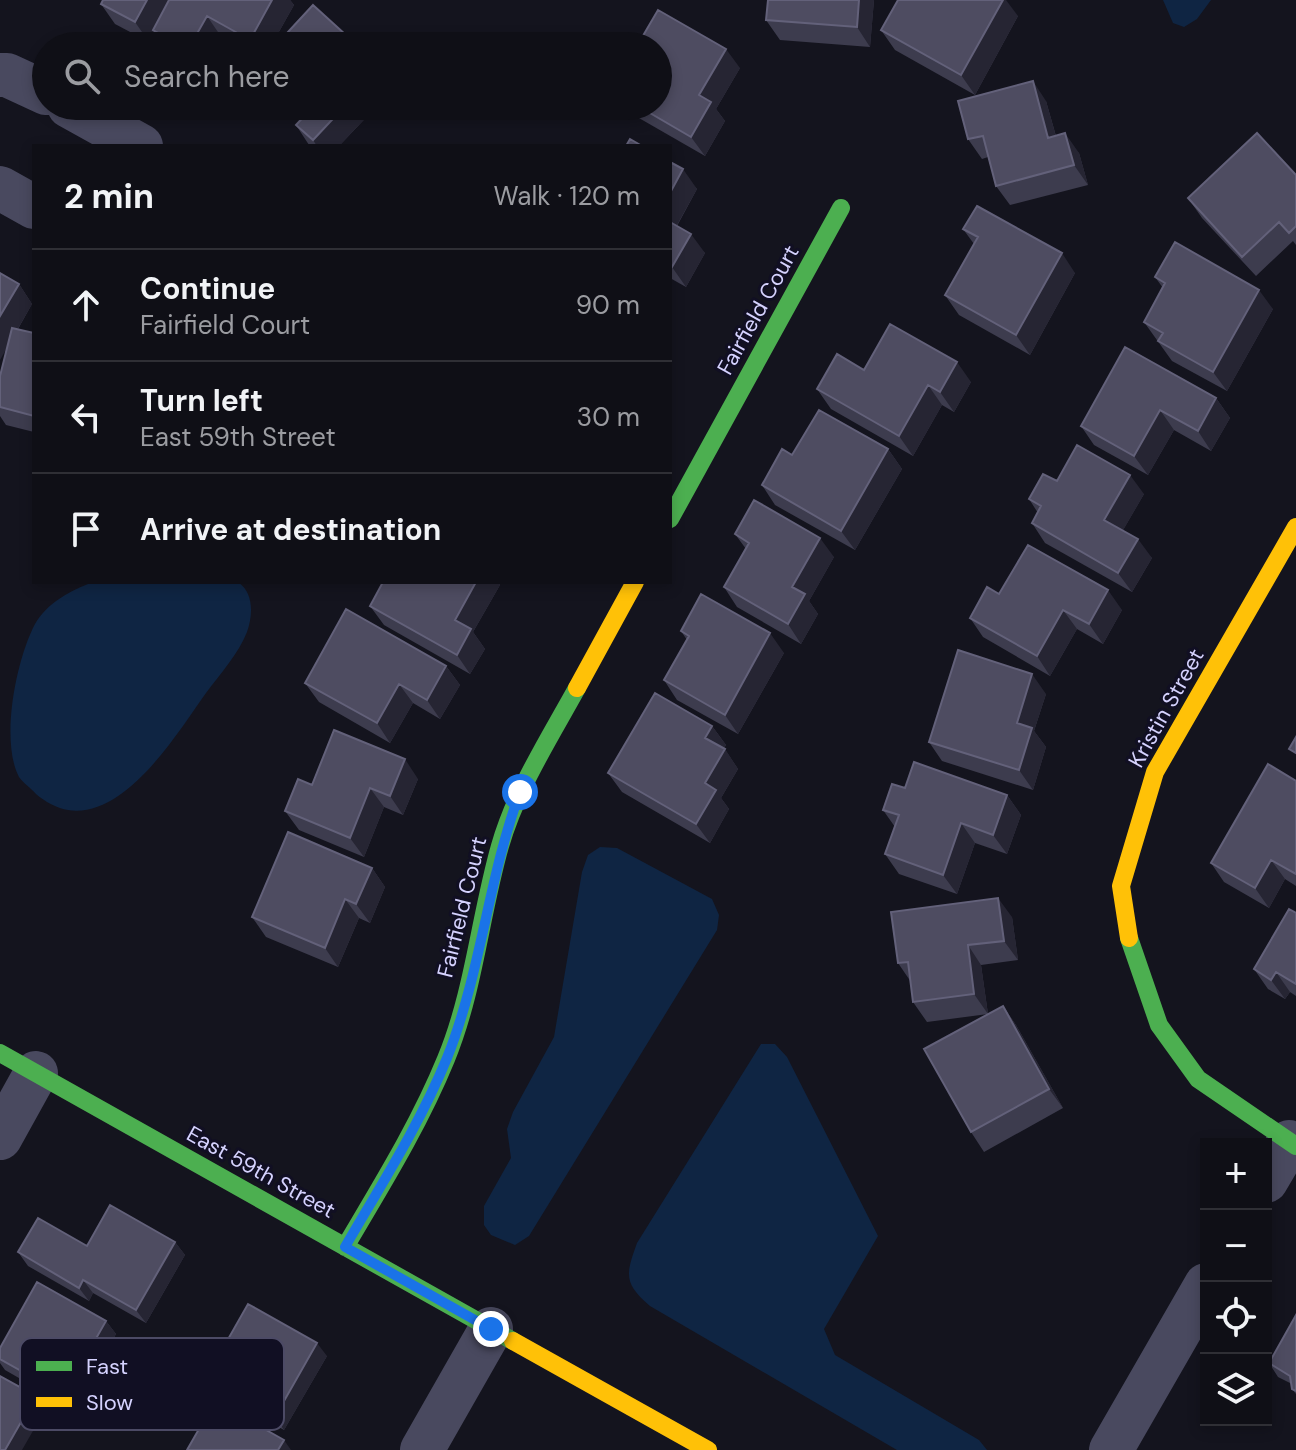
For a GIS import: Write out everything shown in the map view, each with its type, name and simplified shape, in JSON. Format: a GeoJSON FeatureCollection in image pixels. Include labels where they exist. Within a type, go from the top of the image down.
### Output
{"type":"FeatureCollection","features":[{"type":"Feature","properties":{"kind":"street"},"geometry":{"type":"LineString","coordinates":[[0,75],[32,87]]}},
{"type":"Feature","properties":{"kind":"street"},"geometry":{"type":"LineString","coordinates":[[94,120],[137,144]]}},
{"type":"Feature","properties":{"kind":"street"},"geometry":{"type":"LineString","coordinates":[[0,188],[32,206]]}},
{"type":"Feature","properties":{"kind":"street","name":"Fairfield Court"},"geometry":{"type":"LineString","coordinates":[[672,515],[841,208]]}},
{"type":"Feature","properties":{"kind":"street","name":"Kristin Street"},"geometry":{"type":"LineString","coordinates":[[1292,1144],[1198,1079],[1159,1025],[1130,943],[1121,886],[1155,772],[1296,527]]}},
{"type":"Feature","properties":{"kind":"street","name":"Fairfield Court"},"geometry":{"type":"LineString","coordinates":[[345,1247],[414,1128],[447,1057],[471,976],[500,846],[520,792],[634,584]]}},
{"type":"Feature","properties":{"kind":"street"},"geometry":{"type":"LineString","coordinates":[[0,1138],[18,1063]]}},
{"type":"Feature","properties":{"kind":"street","name":"East 59th Street"},"geometry":{"type":"LineString","coordinates":[[18,1063],[708,1450]]}},
{"type":"Feature","properties":{"kind":"street"},"geometry":{"type":"LineString","coordinates":[[1272,1172],[1292,1144]]}},
{"type":"Feature","properties":{"kind":"street"},"geometry":{"type":"LineString","coordinates":[[1111,1450],[1200,1295]]}},
{"type":"Feature","properties":{"kind":"street"},"geometry":{"type":"LineString","coordinates":[[422,1450],[491,1329]]}},
{"type":"Feature","properties":{"kind":"water"},"geometry":{"type":"Polygon","coordinates":[[[1163,0],[1211,0],[1197,19],[1184,27],[1173,23],[1163,0]]]}},
{"type":"Feature","properties":{"kind":"water"},"geometry":{"type":"Polygon","coordinates":[[[88,584],[240,584],[247,592],[251,605],[244,640],[148,770],[110,801],[89,809],[68,810],[43,799],[19,777],[13,762],[11,722],[22,658],[35,624],[46,609],[88,584]]]}},
{"type":"Feature","properties":{"kind":"water"},"geometry":{"type":"Polygon","coordinates":[[[600,847],[617,848],[712,899],[719,915],[717,930],[529,1236],[515,1245],[491,1235],[484,1225],[484,1206],[511,1158],[507,1129],[513,1112],[554,1037],[582,872],[588,855],[600,847]]]}},
{"type":"Feature","properties":{"kind":"water"},"geometry":{"type":"Polygon","coordinates":[[[761,1044],[775,1044],[787,1057],[878,1236],[824,1329],[835,1355],[979,1440],[987,1450],[897,1450],[650,1306],[631,1284],[629,1270],[637,1243],[761,1044]]]}},
{"type":"Feature","properties":{"kind":"building"},"geometry":{"type":"Polygon","coordinates":[[[103,0],[147,0],[135,22],[101,4],[103,0]]]}},
{"type":"Feature","properties":{"kind":"building"},"geometry":{"type":"Polygon","coordinates":[[[169,0],[272,0],[254,32],[236,32],[207,16],[198,32],[153,30],[169,0]]]}},
{"type":"Feature","properties":{"kind":"building"},"geometry":{"type":"Polygon","coordinates":[[[768,0],[859,0],[857,27],[766,20],[768,0]]]}},
{"type":"Feature","properties":{"kind":"building"},"geometry":{"type":"Polygon","coordinates":[[[898,0],[1003,0],[961,75],[881,30],[898,0]]]}},
{"type":"Feature","properties":{"kind":"building"},"geometry":{"type":"Polygon","coordinates":[[[313,5],[343,32],[288,32],[313,5]]]}},
{"type":"Feature","properties":{"kind":"building"},"geometry":{"type":"Polygon","coordinates":[[[658,10],[726,49],[699,95],[711,102],[691,137],[662,120],[672,120],[672,32],[645,32],[658,10]]]}},
{"type":"Feature","properties":{"kind":"building"},"geometry":{"type":"Polygon","coordinates":[[[1033,81],[1048,138],[1065,133],[1074,165],[996,186],[983,136],[968,139],[958,101],[1033,81]]]}},
{"type":"Feature","properties":{"kind":"building"},"geometry":{"type":"Polygon","coordinates":[[[301,120],[332,120],[313,140],[296,125],[301,120]]]}},
{"type":"Feature","properties":{"kind":"building"},"geometry":{"type":"Polygon","coordinates":[[[1257,133],[1296,175],[1296,226],[1289,233],[1279,222],[1242,257],[1188,198],[1257,133]]]}},
{"type":"Feature","properties":{"kind":"building"},"geometry":{"type":"Polygon","coordinates":[[[672,163],[683,169],[672,189],[672,163]]]}},
{"type":"Feature","properties":{"kind":"building"},"geometry":{"type":"Polygon","coordinates":[[[977,206],[1062,253],[1016,335],[945,295],[978,237],[963,229],[977,206]]]}},
{"type":"Feature","properties":{"kind":"building"},"geometry":{"type":"Polygon","coordinates":[[[672,223],[691,234],[672,267],[672,223]]]}},
{"type":"Feature","properties":{"kind":"building"},"geometry":{"type":"Polygon","coordinates":[[[1175,242],[1259,290],[1213,372],[1158,341],[1163,333],[1144,322],[1165,283],[1155,277],[1175,242]]]}},
{"type":"Feature","properties":{"kind":"building"},"geometry":{"type":"Polygon","coordinates":[[[0,273],[19,284],[0,316],[0,273]]]}},
{"type":"Feature","properties":{"kind":"building"},"geometry":{"type":"Polygon","coordinates":[[[890,324],[957,362],[940,392],[928,385],[899,436],[817,389],[837,354],[864,370],[890,324]]]}},
{"type":"Feature","properties":{"kind":"building"},"geometry":{"type":"Polygon","coordinates":[[[12,328],[32,333],[32,415],[0,407],[0,376],[12,328]]]}},
{"type":"Feature","properties":{"kind":"building"},"geometry":{"type":"Polygon","coordinates":[[[1125,347],[1216,398],[1198,431],[1160,410],[1134,456],[1081,426],[1125,347]]]}},
{"type":"Feature","properties":{"kind":"building"},"geometry":{"type":"Polygon","coordinates":[[[819,410],[888,449],[841,531],[762,485],[782,449],[792,455],[819,410]]]}},
{"type":"Feature","properties":{"kind":"building"},"geometry":{"type":"Polygon","coordinates":[[[1077,445],[1130,475],[1104,520],[1138,539],[1118,573],[1032,523],[1041,506],[1029,499],[1043,474],[1057,481],[1077,445]]]}},
{"type":"Feature","properties":{"kind":"building"},"geometry":{"type":"Polygon","coordinates":[[[754,500],[820,538],[792,587],[805,594],[788,624],[724,587],[749,543],[735,534],[754,500]]]}},
{"type":"Feature","properties":{"kind":"building"},"geometry":{"type":"Polygon","coordinates":[[[1028,545],[1108,590],[1089,624],[1063,610],[1037,656],[970,618],[987,587],[999,594],[1028,545]]]}},
{"type":"Feature","properties":{"kind":"building"},"geometry":{"type":"Polygon","coordinates":[[[382,584],[475,584],[455,620],[471,629],[457,655],[370,606],[382,584]]]}},
{"type":"Feature","properties":{"kind":"building"},"geometry":{"type":"Polygon","coordinates":[[[701,594],[770,633],[725,715],[664,680],[689,636],[681,631],[701,594]]]}},
{"type":"Feature","properties":{"kind":"building"},"geometry":{"type":"Polygon","coordinates":[[[346,609],[446,666],[427,700],[399,684],[377,723],[305,683],[346,609]]]}},
{"type":"Feature","properties":{"kind":"building"},"geometry":{"type":"Polygon","coordinates":[[[958,650],[1032,674],[1017,723],[1032,728],[1019,770],[929,742],[958,650]]]}},
{"type":"Feature","properties":{"kind":"building"},"geometry":{"type":"Polygon","coordinates":[[[655,693],[712,726],[705,738],[725,749],[705,783],[716,790],[696,824],[608,773],[655,693]]]}},
{"type":"Feature","properties":{"kind":"building"},"geometry":{"type":"Polygon","coordinates":[[[334,730],[405,759],[390,796],[370,788],[350,838],[285,811],[298,779],[312,785],[334,730]]]}},
{"type":"Feature","properties":{"kind":"building"},"geometry":{"type":"Polygon","coordinates":[[[1296,737],[1296,753],[1289,749],[1296,737]]]}},
{"type":"Feature","properties":{"kind":"building"},"geometry":{"type":"Polygon","coordinates":[[[914,762],[1007,795],[993,835],[961,823],[943,875],[885,854],[899,815],[883,810],[892,784],[905,788],[914,762]]]}},
{"type":"Feature","properties":{"kind":"building"},"geometry":{"type":"Polygon","coordinates":[[[1268,764],[1296,781],[1296,874],[1271,860],[1255,888],[1211,863],[1268,764]]]}},
{"type":"Feature","properties":{"kind":"building"},"geometry":{"type":"Polygon","coordinates":[[[288,832],[372,868],[356,904],[345,899],[325,948],[252,917],[288,832]]]}},
{"type":"Feature","properties":{"kind":"building"},"geometry":{"type":"Polygon","coordinates":[[[998,898],[1004,941],[968,945],[974,994],[913,1002],[908,962],[898,963],[891,912],[998,898]]]}},
{"type":"Feature","properties":{"kind":"building"},"geometry":{"type":"Polygon","coordinates":[[[1289,909],[1296,913],[1296,984],[1276,972],[1271,980],[1254,969],[1289,909]]]}},
{"type":"Feature","properties":{"kind":"building"},"geometry":{"type":"Polygon","coordinates":[[[1003,1006],[1049,1089],[971,1132],[924,1049],[1003,1006]]]}},
{"type":"Feature","properties":{"kind":"building"},"geometry":{"type":"Polygon","coordinates":[[[110,1205],[175,1242],[136,1310],[83,1280],[79,1288],[18,1252],[38,1218],[87,1246],[110,1205]]]}},
{"type":"Feature","properties":{"kind":"building"},"geometry":{"type":"Polygon","coordinates":[[[37,1282],[106,1321],[96,1338],[20,1338],[20,1370],[0,1359],[0,1348],[37,1282]]]}},
{"type":"Feature","properties":{"kind":"building"},"geometry":{"type":"Polygon","coordinates":[[[248,1304],[317,1343],[284,1401],[284,1338],[229,1338],[248,1304]]]}},
{"type":"Feature","properties":{"kind":"building"},"geometry":{"type":"Polygon","coordinates":[[[1296,1315],[1296,1391],[1292,1389],[1290,1376],[1272,1365],[1272,1358],[1296,1315]]]}},
{"type":"Feature","properties":{"kind":"building"},"geometry":{"type":"Polygon","coordinates":[[[0,1376],[20,1387],[20,1424],[5,1450],[0,1450],[0,1376]]]}},
{"type":"Feature","properties":{"kind":"building"},"geometry":{"type":"Polygon","coordinates":[[[198,1430],[266,1430],[284,1440],[278,1450],[187,1450],[198,1430]]]}},
{"type":"Feature","properties":{"kind":"traffic: fast"},"geometry":{"type":"LineString","coordinates":[[672,515],[841,208]]}},
{"type":"Feature","properties":{"kind":"traffic: fast"},"geometry":{"type":"LineString","coordinates":[[345,1247],[412,1131],[446,1059],[463,1007],[493,872],[507,825],[534,765],[577,688]]}},
{"type":"Feature","properties":{"kind":"traffic: fast"},"geometry":{"type":"LineString","coordinates":[[1129,938],[1159,1025],[1198,1079],[1296,1146]]}},
{"type":"Feature","properties":{"kind":"traffic: fast"},"geometry":{"type":"LineString","coordinates":[[0,1053],[513,1341]]}},
{"type":"Feature","properties":{"kind":"traffic: slow"},"geometry":{"type":"LineString","coordinates":[[1129,938],[1121,886],[1155,772],[1296,527]]}},
{"type":"Feature","properties":{"kind":"traffic: slow"},"geometry":{"type":"LineString","coordinates":[[577,688],[634,584]]}},
{"type":"Feature","properties":{"kind":"traffic: slow"},"geometry":{"type":"LineString","coordinates":[[513,1341],[708,1450]]}},
{"type":"Feature","properties":{"kind":"route"},"geometry":{"type":"LineString","coordinates":[[491,1329],[345,1247],[414,1128],[447,1057],[471,976],[500,846],[520,792]]}}]}
